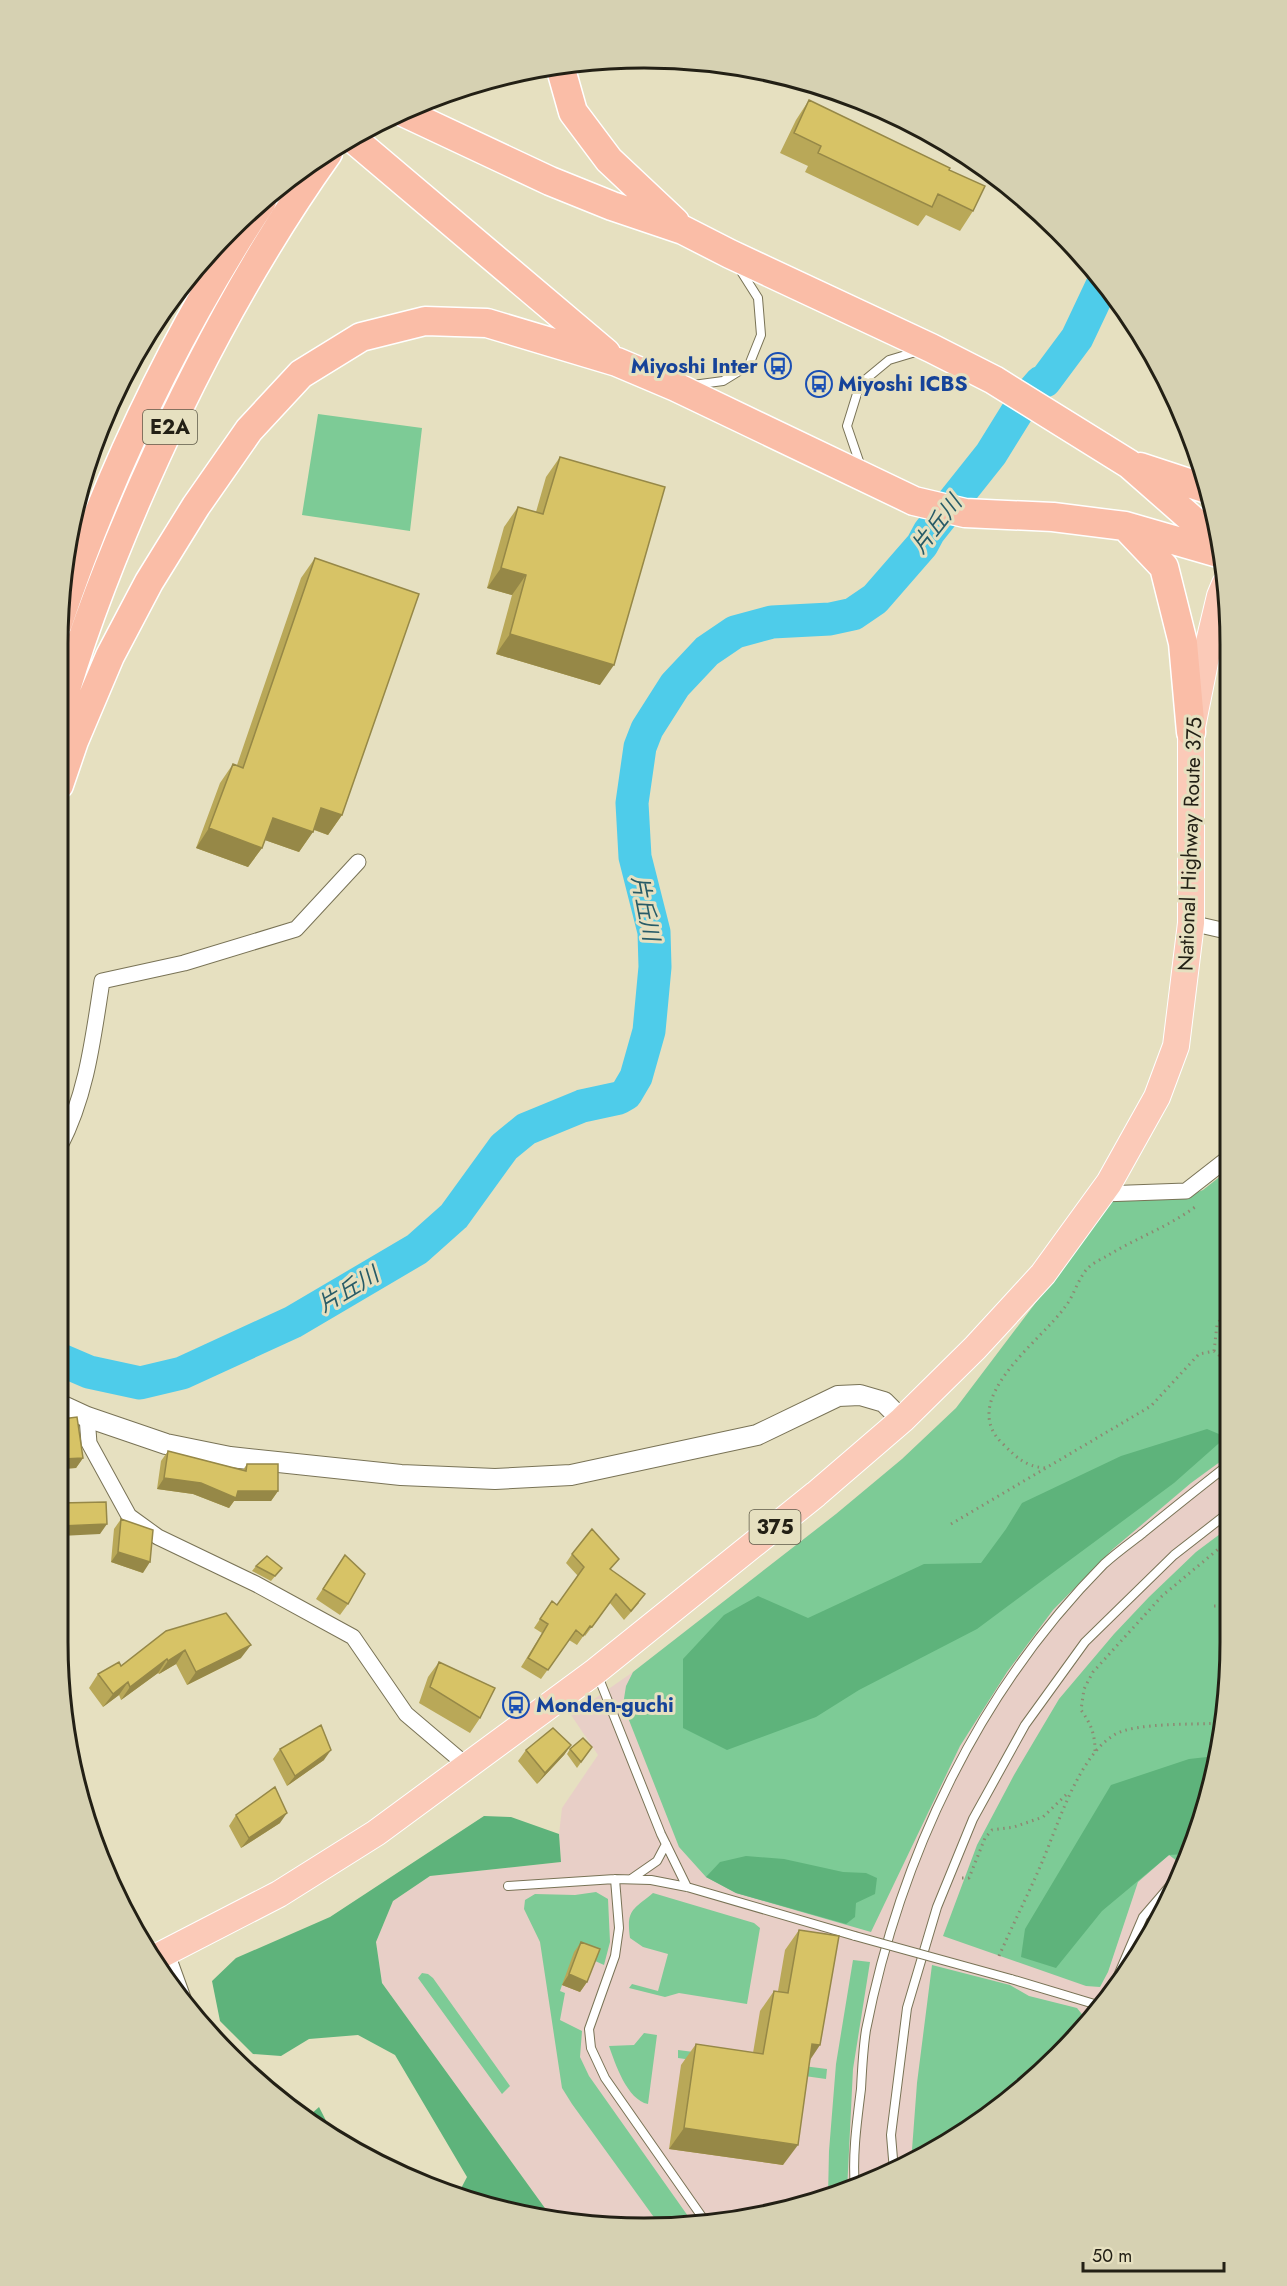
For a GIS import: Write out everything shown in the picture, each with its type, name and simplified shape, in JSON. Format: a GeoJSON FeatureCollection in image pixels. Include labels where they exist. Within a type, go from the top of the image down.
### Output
{"type":"FeatureCollection","features":[{"type":"Feature","properties":{"kind":"highway"},"geometry":{"type":"LineString","coordinates":[[562,73],[573,112],[609,160],[683,230]]}},
{"type":"Feature","properties":{"kind":"highway"},"geometry":{"type":"LineString","coordinates":[[412,116],[550,181],[612,206],[683,230],[994,380],[1129,464],[1209,534]]}},
{"type":"Feature","properties":{"kind":"highway"},"geometry":{"type":"LineString","coordinates":[[359,144],[617,362]]}},
{"type":"Feature","properties":{"kind":"highway","name":"E2A"},"geometry":{"type":"LineString","coordinates":[[68,685],[93,607],[161,443],[206,352],[261,256],[317,169]]}},
{"type":"Feature","properties":{"kind":"highway","name":"E2A"},"geometry":{"type":"LineString","coordinates":[[70,591],[98,517],[141,420],[182,338],[244,228]]}},
{"type":"Feature","properties":{"kind":"highway"},"geometry":{"type":"LineString","coordinates":[[68,759],[110,656],[149,582],[196,506],[249,430],[301,374],[361,337],[425,321],[486,323],[617,362],[676,387],[914,501],[965,513],[1053,517],[1125,526],[1212,551]]}},
{"type":"Feature","properties":{"kind":"highway"},"geometry":{"type":"LineString","coordinates":[[1129,464],[1198,486]]}},
{"type":"Feature","properties":{"kind":"highway"},"geometry":{"type":"LineString","coordinates":[[1125,526],[1164,567],[1183,643],[1191,732]]}},
{"type":"Feature","properties":{"kind":"highway","name":"National Highway Route 375"},"geometry":{"type":"LineString","coordinates":[[160,1955],[279,1894],[376,1833],[596,1671],[816,1494],[902,1420],[975,1348],[1043,1274],[1102,1194],[1157,1097],[1176,1046],[1191,923],[1191,732],[1218,605]]}},
{"type":"Feature","properties":{"kind":"street"},"geometry":{"type":"LineString","coordinates":[[68,1128],[80,1101],[91,1053],[102,981],[184,963],[296,929],[357,862]]}},
{"type":"Feature","properties":{"kind":"street"},"geometry":{"type":"LineString","coordinates":[[1191,923],[1220,930]]}},
{"type":"Feature","properties":{"kind":"street"},"geometry":{"type":"LineString","coordinates":[[1102,1194],[1186,1191],[1220,1164]]}},
{"type":"Feature","properties":{"kind":"street"},"geometry":{"type":"LineString","coordinates":[[68,1408],[166,1444],[230,1457],[390,1474],[495,1479],[571,1475],[757,1435],[838,1396],[860,1395],[884,1402],[902,1420]]}},
{"type":"Feature","properties":{"kind":"street"},"geometry":{"type":"LineString","coordinates":[[87,1417],[89,1443],[129,1516],[158,1537],[256,1584],[353,1637],[406,1714],[466,1765]]}},
{"type":"Feature","properties":{"kind":"lane"},"geometry":{"type":"LineString","coordinates":[[676,387],[723,381],[749,364],[761,335],[758,298],[730,254]]}},
{"type":"Feature","properties":{"kind":"lane"},"geometry":{"type":"LineString","coordinates":[[864,477],[847,426],[860,384],[889,360],[931,348]]}},
{"type":"Feature","properties":{"kind":"lane"},"geometry":{"type":"LineString","coordinates":[[855,2178],[858,2117],[866,2032],[883,1957],[920,1847],[941,1800],[979,1728],[1015,1669],[1072,1600],[1105,1563],[1220,1471]]}},
{"type":"Feature","properties":{"kind":"lane"},"geometry":{"type":"LineString","coordinates":[[893,2161],[891,2135],[907,2007],[937,1907],[973,1819],[1025,1725],[1085,1642],[1174,1555],[1220,1519]]}},
{"type":"Feature","properties":{"kind":"lane"},"geometry":{"type":"LineString","coordinates":[[596,1671],[666,1844],[687,1887]]}},
{"type":"Feature","properties":{"kind":"lane"},"geometry":{"type":"LineString","coordinates":[[631,1880],[657,1861],[666,1844]]}},
{"type":"Feature","properties":{"kind":"lane"},"geometry":{"type":"LineString","coordinates":[[615,1879],[619,1928],[615,1956],[589,2029],[591,2048],[605,2078],[701,2215]]}},
{"type":"Feature","properties":{"kind":"lane"},"geometry":{"type":"LineString","coordinates":[[508,1886],[615,1879],[651,1880],[687,1887],[1092,2003]]}},
{"type":"Feature","properties":{"kind":"lane"},"geometry":{"type":"LineString","coordinates":[[1127,1955],[1143,1917],[1160,1898]]}},
{"type":"Feature","properties":{"kind":"path"},"geometry":{"type":"LineString","coordinates":[[1045,1468],[1032,1467],[1016,1457],[994,1435],[988,1413],[991,1397],[1001,1380],[1065,1307],[1088,1268],[1132,1241],[1180,1218],[1196,1206]]}},
{"type":"Feature","properties":{"kind":"path"},"geometry":{"type":"LineString","coordinates":[[1214,1350],[1217,1325],[1220,1320]]}},
{"type":"Feature","properties":{"kind":"path"},"geometry":{"type":"LineString","coordinates":[[951,1524],[1151,1406],[1199,1354],[1214,1350]]}},
{"type":"Feature","properties":{"kind":"path"},"geometry":{"type":"LineString","coordinates":[[1214,1350],[1220,1356]]}},
{"type":"Feature","properties":{"kind":"path"},"geometry":{"type":"LineString","coordinates":[[1095,1753],[1095,1736],[1081,1710],[1084,1689],[1093,1672],[1162,1596],[1220,1547]]}},
{"type":"Feature","properties":{"kind":"path"},"geometry":{"type":"LineString","coordinates":[[1214,1606],[1220,1606]]}},
{"type":"Feature","properties":{"kind":"path"},"geometry":{"type":"LineString","coordinates":[[999,1956],[1073,1789],[1095,1753],[1114,1735],[1139,1728],[1214,1723]]}},
{"type":"Feature","properties":{"kind":"path"},"geometry":{"type":"LineString","coordinates":[[948,1879],[969,1878],[985,1838],[992,1830],[1014,1827],[1043,1817],[1073,1789]]}},
{"type":"Feature","properties":{"kind":"shaded area"},"geometry":{"type":"Polygon","coordinates":[[[1220,1177],[1220,1642],[1215,1718],[1200,1792],[1176,1863],[1160,1897],[1122,1963],[1077,2022],[1023,2076],[964,2121],[932,2141],[864,2175],[793,2199],[719,2214],[644,2218],[568,2214],[546,2210],[382,1983],[376,1942],[393,1901],[430,1876],[561,1862],[559,1834],[562,1808],[598,1755],[571,1715],[633,1672],[836,1514],[902,1459],[956,1408],[1115,1198],[1182,1198],[1203,1190],[1220,1177]]]}},
{"type":"Feature","properties":{"kind":"green space"},"geometry":{"type":"Polygon","coordinates":[[[318,414],[422,428],[410,531],[302,515],[318,414]]]}},
{"type":"Feature","properties":{"kind":"green space"},"geometry":{"type":"Polygon","coordinates":[[[1220,1177],[1220,1462],[1191,1483],[1113,1549],[1053,1610],[1007,1672],[960,1746],[871,1932],[736,1893],[706,1877],[679,1847],[623,1705],[626,1686],[633,1672],[836,1514],[902,1459],[956,1408],[1115,1198],[1182,1198],[1203,1190],[1220,1177]]]}},
{"type":"Feature","properties":{"kind":"green space"},"geometry":{"type":"Polygon","coordinates":[[[1207,1429],[1220,1434],[1220,1442],[1174,1483],[977,1629],[859,1690],[816,1717],[727,1750],[683,1728],[683,1659],[724,1615],[758,1596],[808,1618],[924,1564],[981,1563],[1022,1503],[1121,1456],[1207,1429]]]}},
{"type":"Feature","properties":{"kind":"green space"},"geometry":{"type":"Polygon","coordinates":[[[1220,1534],[1218,1680],[1215,1718],[1200,1792],[1177,1861],[1169,1855],[1138,1882],[1108,1972],[1100,1987],[1086,1986],[943,1936],[977,1845],[1014,1775],[1059,1699],[1114,1634],[1196,1552],[1220,1534]]]}},
{"type":"Feature","properties":{"kind":"green space"},"geometry":{"type":"Polygon","coordinates":[[[1208,1757],[1200,1792],[1179,1854],[1169,1855],[1102,1911],[1056,1968],[1021,1957],[1025,1929],[1111,1785],[1189,1759],[1208,1757]]]}},
{"type":"Feature","properties":{"kind":"green space"},"geometry":{"type":"Polygon","coordinates":[[[484,1816],[511,1817],[559,1834],[561,1862],[430,1876],[393,1901],[376,1942],[382,1983],[546,2210],[494,2199],[461,2189],[467,2177],[395,2055],[358,2035],[309,2039],[281,2056],[253,2054],[220,2021],[212,1981],[236,1958],[330,1917],[484,1816]]]}},
{"type":"Feature","properties":{"kind":"green space"},"geometry":{"type":"Polygon","coordinates":[[[746,1856],[784,1859],[843,1872],[866,1873],[877,1878],[875,1894],[856,1903],[855,1917],[846,1924],[736,1893],[706,1877],[720,1862],[746,1856]]]}},
{"type":"Feature","properties":{"kind":"green space"},"geometry":{"type":"Polygon","coordinates":[[[596,1892],[608,1899],[610,1942],[604,1965],[593,1960],[562,1985],[560,1991],[565,1993],[560,2020],[582,2031],[580,2057],[589,2076],[688,2216],[654,2218],[562,2088],[540,1942],[524,1909],[525,1900],[535,1894],[575,1895],[596,1892]]]}},
{"type":"Feature","properties":{"kind":"green space"},"geometry":{"type":"Polygon","coordinates":[[[653,1893],[754,1923],[760,1928],[747,2004],[679,1993],[665,1997],[629,1988],[632,1984],[658,1991],[668,1954],[643,1947],[630,1938],[629,1921],[632,1911],[653,1893]]]}},
{"type":"Feature","properties":{"kind":"green space"},"geometry":{"type":"Polygon","coordinates":[[[853,1960],[870,1962],[853,2069],[847,2181],[828,2188],[829,2151],[836,2064],[853,1960]]]}},
{"type":"Feature","properties":{"kind":"green space"},"geometry":{"type":"Polygon","coordinates":[[[932,1965],[1010,1985],[1029,1996],[1077,2008],[1083,2015],[1051,2050],[1023,2076],[964,2121],[912,2152],[917,2083],[932,1965]]]}},
{"type":"Feature","properties":{"kind":"green space"},"geometry":{"type":"Polygon","coordinates":[[[422,1973],[433,1978],[510,2086],[502,2094],[418,1978],[422,1973]]]}},
{"type":"Feature","properties":{"kind":"green space"},"geometry":{"type":"Polygon","coordinates":[[[644,2033],[657,2035],[648,2104],[634,2096],[628,2088],[618,2071],[609,2046],[634,2045],[644,2033]]]}},
{"type":"Feature","properties":{"kind":"green space"},"geometry":{"type":"Polygon","coordinates":[[[678,2050],[827,2069],[826,2079],[678,2058],[678,2050]]]}},
{"type":"Feature","properties":{"kind":"green space"},"geometry":{"type":"Polygon","coordinates":[[[319,2107],[328,2124],[323,2121],[312,2113],[319,2107]]]}},
{"type":"Feature","properties":{"kind":"building"},"geometry":{"type":"Polygon","coordinates":[[[809,100],[985,186],[973,211],[938,194],[932,207],[818,153],[821,146],[794,133],[809,100]]]}},
{"type":"Feature","properties":{"kind":"building"},"geometry":{"type":"Polygon","coordinates":[[[560,457],[665,487],[614,665],[510,634],[526,575],[501,568],[518,507],[543,514],[560,457]]]}},
{"type":"Feature","properties":{"kind":"building"},"geometry":{"type":"Polygon","coordinates":[[[315,558],[419,594],[342,815],[321,808],[313,832],[273,818],[262,848],[209,828],[233,764],[243,768],[315,558]]]}},
{"type":"Feature","properties":{"kind":"building"},"geometry":{"type":"Polygon","coordinates":[[[77,1417],[83,1458],[68,1459],[68,1418],[77,1417]]]}},
{"type":"Feature","properties":{"kind":"building"},"geometry":{"type":"Polygon","coordinates":[[[168,1451],[246,1471],[247,1464],[278,1464],[278,1491],[238,1491],[236,1498],[201,1483],[164,1478],[168,1451]]]}},
{"type":"Feature","properties":{"kind":"building"},"geometry":{"type":"Polygon","coordinates":[[[106,1502],[107,1524],[68,1526],[68,1503],[106,1502]]]}},
{"type":"Feature","properties":{"kind":"building"},"geometry":{"type":"Polygon","coordinates":[[[121,1519],[153,1530],[150,1562],[118,1552],[121,1519]]]}},
{"type":"Feature","properties":{"kind":"building"},"geometry":{"type":"Polygon","coordinates":[[[592,1529],[619,1559],[610,1569],[645,1594],[631,1611],[616,1594],[583,1636],[576,1630],[548,1670],[528,1658],[548,1624],[540,1619],[552,1601],[557,1605],[584,1567],[572,1554],[592,1529]]]}},
{"type":"Feature","properties":{"kind":"building"},"geometry":{"type":"Polygon","coordinates":[[[345,1555],[365,1574],[348,1604],[323,1589],[345,1555]]]}},
{"type":"Feature","properties":{"kind":"building"},"geometry":{"type":"Polygon","coordinates":[[[267,1556],[282,1568],[275,1576],[256,1566],[267,1556]]]}},
{"type":"Feature","properties":{"kind":"building"},"geometry":{"type":"Polygon","coordinates":[[[226,1613],[251,1645],[196,1672],[185,1650],[168,1661],[167,1659],[130,1687],[128,1682],[113,1694],[98,1674],[119,1662],[121,1666],[166,1631],[226,1613]]]}},
{"type":"Feature","properties":{"kind":"building"},"geometry":{"type":"Polygon","coordinates":[[[439,1662],[495,1688],[480,1718],[430,1687],[439,1662]]]}},
{"type":"Feature","properties":{"kind":"building"},"geometry":{"type":"Polygon","coordinates":[[[321,1725],[331,1750],[295,1776],[280,1749],[321,1725]]]}},
{"type":"Feature","properties":{"kind":"building"},"geometry":{"type":"Polygon","coordinates":[[[553,1728],[571,1745],[545,1773],[526,1750],[553,1728]]]}},
{"type":"Feature","properties":{"kind":"building"},"geometry":{"type":"Polygon","coordinates":[[[583,1738],[592,1747],[581,1762],[570,1749],[583,1738]]]}},
{"type":"Feature","properties":{"kind":"building"},"geometry":{"type":"Polygon","coordinates":[[[275,1787],[287,1813],[249,1838],[236,1815],[275,1787]]]}},
{"type":"Feature","properties":{"kind":"building"},"geometry":{"type":"Polygon","coordinates":[[[799,1930],[839,1936],[820,2045],[812,2044],[798,2145],[684,2128],[696,2044],[763,2054],[774,1991],[788,1993],[799,1930]]]}},
{"type":"Feature","properties":{"kind":"building"},"geometry":{"type":"Polygon","coordinates":[[[581,1942],[600,1949],[587,1982],[569,1974],[581,1942]]]}},
{"type":"Feature","properties":{"kind":"waterway","name":"片丘川"},"geometry":{"type":"LineString","coordinates":[[68,1363],[89,1372],[140,1383],[182,1373],[293,1322],[417,1249],[454,1216],[504,1147],[526,1129],[582,1106],[619,1098],[626,1094],[636,1077],[649,1031],[655,967],[654,932],[635,857],[632,803],[640,747],[647,729],[675,685],[707,651],[735,632],[772,622],[830,619],[853,614],[875,599],[922,545],[929,532],[991,454],[1022,404],[1041,382],[1045,381],[1077,338],[1099,292]]}},
{"type":"Feature","properties":{"kind":"place","name":"Miyoshi Inter"},"geometry":{"type":"Point","coordinates":[778,366]}},
{"type":"Feature","properties":{"kind":"place","name":"Miyoshi ICBS"},"geometry":{"type":"Point","coordinates":[819,384]}},
{"type":"Feature","properties":{"kind":"place","name":"Monden-guchi"},"geometry":{"type":"Point","coordinates":[516,1705]}}]}
